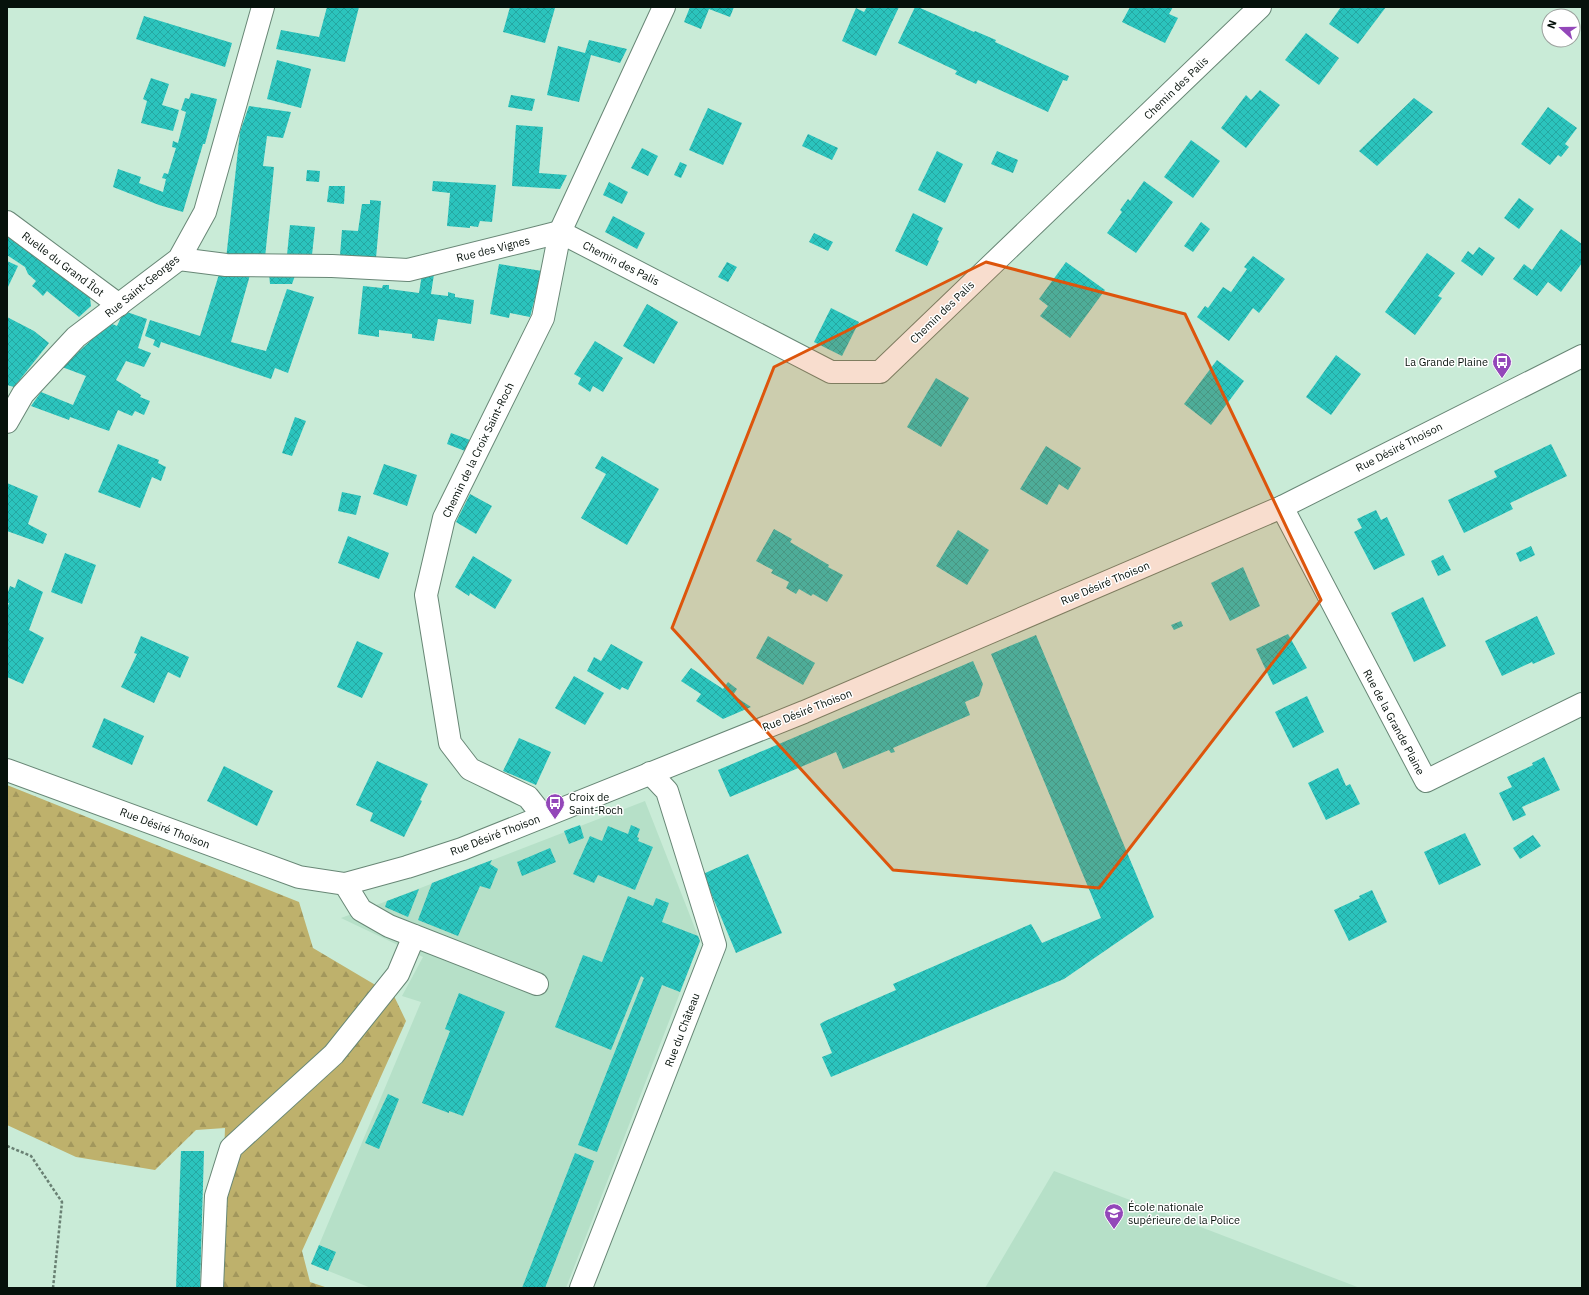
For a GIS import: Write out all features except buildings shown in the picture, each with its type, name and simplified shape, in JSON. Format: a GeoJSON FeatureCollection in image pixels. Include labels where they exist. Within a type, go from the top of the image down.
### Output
{"type":"FeatureCollection","features":[{"type":"Feature","properties":{"kind":"street","name":"Rue Saint-Georges"},"geometry":{"type":"LineString","coordinates":[[7,422],[23,394],[76,337],[179,259],[205,212],[263,7]]}},
{"type":"Feature","properties":{"kind":"street"},"geometry":{"type":"LineString","coordinates":[[560,232],[664,7]]}},
{"type":"Feature","properties":{"kind":"street","name":"Chemin des Palis"},"geometry":{"type":"LineString","coordinates":[[560,232],[831,372],[880,372],[1260,7]]}},
{"type":"Feature","properties":{"kind":"street","name":"Ruelle du Grand Îlot"},"geometry":{"type":"LineString","coordinates":[[7,222],[119,305]]}},
{"type":"Feature","properties":{"kind":"street","name":"Rue des Vignes"},"geometry":{"type":"LineString","coordinates":[[179,259],[226,265],[332,266],[408,270],[560,232]]}},
{"type":"Feature","properties":{"kind":"street","name":"Chemin de la Croix Saint-Roch"},"geometry":{"type":"LineString","coordinates":[[544,816],[528,797],[470,769],[450,743],[426,595],[444,518],[543,318],[560,232]]}},
{"type":"Feature","properties":{"kind":"street","name":"Rue Désiré Thoison"},"geometry":{"type":"LineString","coordinates":[[7,770],[299,877],[345,884],[407,867],[462,849],[804,712],[1282,508],[1582,356]]}},
{"type":"Feature","properties":{"kind":"street","name":"Rue de la Grande Plaine"},"geometry":{"type":"LineString","coordinates":[[1282,508],[1426,781],[1582,704]]}},
{"type":"Feature","properties":{"kind":"street","name":"Rue du Château"},"geometry":{"type":"LineString","coordinates":[[581,1288],[714,945],[667,791],[650,773]]}},
{"type":"Feature","properties":{"kind":"street"},"geometry":{"type":"LineString","coordinates":[[345,884],[361,910],[389,926],[537,984]]}},
{"type":"Feature","properties":{"kind":"street"},"geometry":{"type":"LineString","coordinates":[[212,1288],[216,1196],[231,1148],[334,1054],[398,974],[414,936]]}},
{"type":"Feature","properties":{"kind":"path"},"geometry":{"type":"LineString","coordinates":[[7,1146],[31,1156],[62,1202],[53,1288]]}},
{"type":"Feature","properties":{"kind":"highlighted area"},"geometry":{"type":"Polygon","coordinates":[[[986,262],[1185,314],[1321,600],[1099,888],[893,870],[672,628],[774,367],[986,262]]]}},
{"type":"Feature","properties":{"kind":"shaded area"},"geometry":{"type":"Polygon","coordinates":[[[645,801],[700,941],[566,1288],[371,1288],[311,1264],[421,1002],[402,996],[423,957],[341,918],[645,801]]]}},
{"type":"Feature","properties":{"kind":"shaded area","name":"École nationale supérieure de la Police"},"geometry":{"type":"Polygon","coordinates":[[[1054,1171],[1360,1288],[985,1288],[1054,1171]]]}},
{"type":"Feature","properties":{"kind":"green space"},"geometry":{"type":"Polygon","coordinates":[[[7,785],[299,902],[313,948],[394,996],[406,1021],[302,1251],[310,1282],[328,1288],[219,1288],[225,1128],[196,1130],[155,1170],[76,1157],[7,1125],[7,785]]]}},
{"type":"Feature","properties":{"kind":"place","name":"La Grande Plaine"},"geometry":{"type":"Point","coordinates":[1502,379]}},
{"type":"Feature","properties":{"kind":"place","name":"Croix de Saint-Roch"},"geometry":{"type":"Point","coordinates":[555,820]}},
{"type":"Feature","properties":{"kind":"place","name":"École nationale supérieure de la Police"},"geometry":{"type":"Point","coordinates":[1114,1230]}}]}
